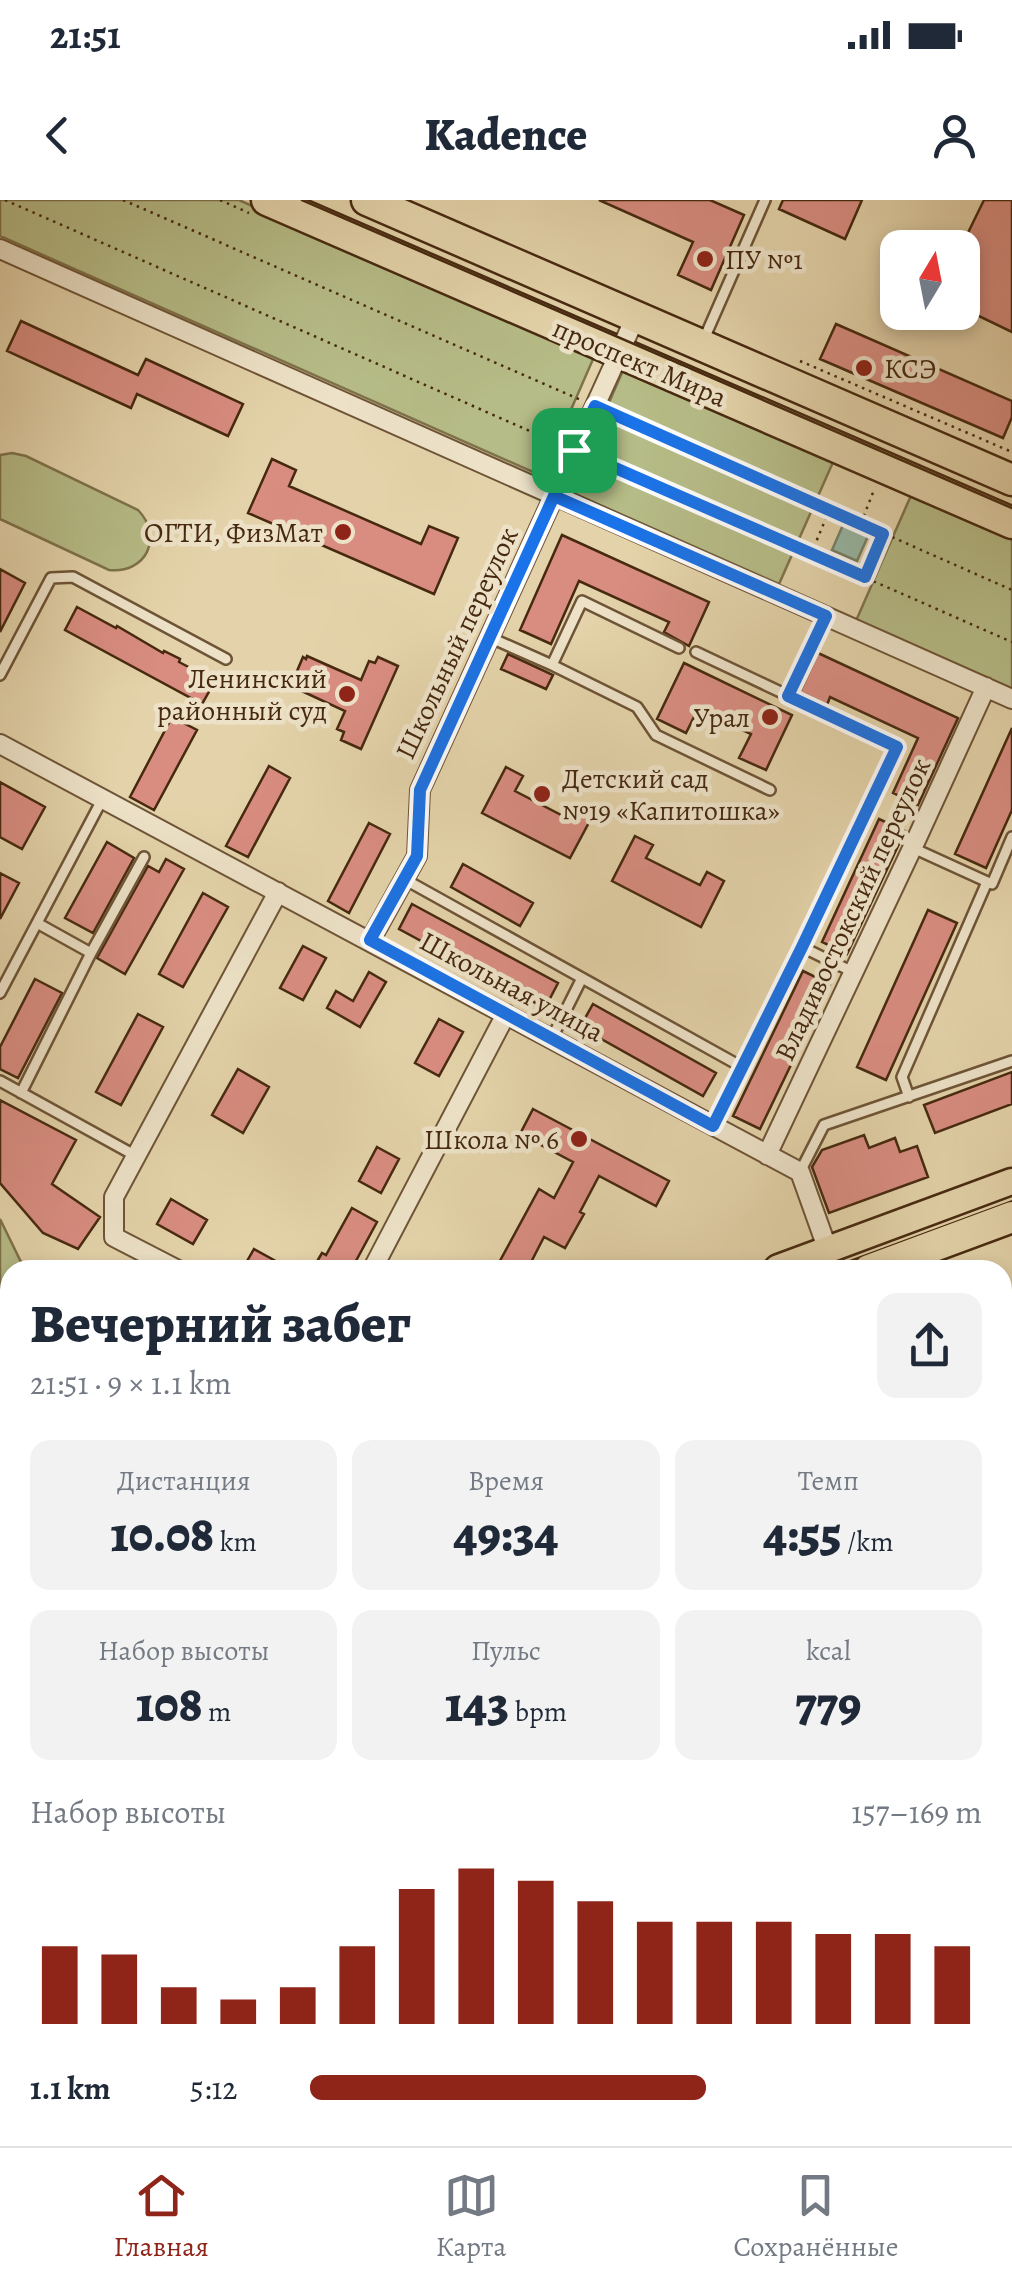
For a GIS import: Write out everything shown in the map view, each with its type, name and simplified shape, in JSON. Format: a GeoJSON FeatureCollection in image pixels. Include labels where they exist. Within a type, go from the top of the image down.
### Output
{"type":"FeatureCollection","features":[{"type":"Feature","properties":{"kind":"main road","name":"проспект Мира"},"geometry":{"type":"LineString","coordinates":[[267,200],[619,353],[693,363],[1012,480]]}},
{"type":"Feature","properties":{"kind":"main road","name":"проспект Мира"},"geometry":{"type":"LineString","coordinates":[[367,200],[636,316],[693,363],[1012,523]]}},
{"type":"Feature","properties":{"kind":"main road"},"geometry":{"type":"LineString","coordinates":[[834,1260],[911,1222],[1012,1184]]}},
{"type":"Feature","properties":{"kind":"main road"},"geometry":{"type":"LineString","coordinates":[[925,1260],[1012,1217]]}},
{"type":"Feature","properties":{"kind":"street"},"geometry":{"type":"LineString","coordinates":[[0,249],[1012,698]]}},
{"type":"Feature","properties":{"kind":"street","name":"Школьный переулок"},"geometry":{"type":"LineString","coordinates":[[370,940],[417,856],[420,790],[636,316]]}},
{"type":"Feature","properties":{"kind":"street","name":"Владивостокский переулок"},"geometry":{"type":"LineString","coordinates":[[766,1155],[986,687]]}},
{"type":"Feature","properties":{"kind":"street","name":"Школьная улица"},"geometry":{"type":"LineString","coordinates":[[0,744],[800,1172]]}},
{"type":"Feature","properties":{"kind":"street"},"geometry":{"type":"LineString","coordinates":[[159,1260],[114,1237],[114,1197],[278,892]]}},
{"type":"Feature","properties":{"kind":"street"},"geometry":{"type":"LineString","coordinates":[[377,1260],[506,1014]]}},
{"type":"Feature","properties":{"kind":"street"},"geometry":{"type":"LineString","coordinates":[[800,1172],[832,1260]]}},
{"type":"Feature","properties":{"kind":"street"},"geometry":{"type":"LineString","coordinates":[[911,1222],[925,1260]]}},
{"type":"Feature","properties":{"kind":"lane"},"geometry":{"type":"LineString","coordinates":[[693,363],[765,200]]}},
{"type":"Feature","properties":{"kind":"lane"},"geometry":{"type":"LineString","coordinates":[[0,675],[51,578],[73,577],[226,659]]}},
{"type":"Feature","properties":{"kind":"lane"},"geometry":{"type":"LineString","coordinates":[[552,665],[582,602],[679,648]]}},
{"type":"Feature","properties":{"kind":"lane"},"geometry":{"type":"LineString","coordinates":[[788,696],[826,616]]}},
{"type":"Feature","properties":{"kind":"lane"},"geometry":{"type":"LineString","coordinates":[[490,637],[637,707],[656,735],[770,790]]}},
{"type":"Feature","properties":{"kind":"lane"},"geometry":{"type":"LineString","coordinates":[[696,652],[897,747],[713,1126]]}},
{"type":"Feature","properties":{"kind":"lane"},"geometry":{"type":"LineString","coordinates":[[0,992],[102,798]]}},
{"type":"Feature","properties":{"kind":"lane"},"geometry":{"type":"LineString","coordinates":[[913,848],[992,884],[1012,837]]}},
{"type":"Feature","properties":{"kind":"lane"},"geometry":{"type":"LineString","coordinates":[[21,1093],[144,857]]}},
{"type":"Feature","properties":{"kind":"lane"},"geometry":{"type":"LineString","coordinates":[[404,879],[742,1066]]}},
{"type":"Feature","properties":{"kind":"lane"},"geometry":{"type":"LineString","coordinates":[[909,1097],[902,1077],[988,882]]}},
{"type":"Feature","properties":{"kind":"lane"},"geometry":{"type":"LineString","coordinates":[[37,923],[91,953]]}},
{"type":"Feature","properties":{"kind":"lane"},"geometry":{"type":"LineString","coordinates":[[802,947],[853,972]]}},
{"type":"Feature","properties":{"kind":"lane"},"geometry":{"type":"LineString","coordinates":[[552,1038],[582,978]]}},
{"type":"Feature","properties":{"kind":"lane"},"geometry":{"type":"LineString","coordinates":[[800,1172],[824,1126],[1012,1061]]}},
{"type":"Feature","properties":{"kind":"lane"},"geometry":{"type":"LineString","coordinates":[[0,1081],[136,1156]]}},
{"type":"Feature","properties":{"kind":"path"},"geometry":{"type":"LineString","coordinates":[[5,200],[1012,642]]}},
{"type":"Feature","properties":{"kind":"path"},"geometry":{"type":"LineString","coordinates":[[123,200],[1012,590]]}},
{"type":"Feature","properties":{"kind":"path"},"geometry":{"type":"LineString","coordinates":[[860,523],[876,484]]}},
{"type":"Feature","properties":{"kind":"path"},"geometry":{"type":"LineString","coordinates":[[812,554],[830,510]]}},
{"type":"Feature","properties":{"kind":"path"},"geometry":{"type":"LineString","coordinates":[[865,577],[883,534]]}},
{"type":"Feature","properties":{"kind":"green space"},"geometry":{"type":"Polygon","coordinates":[[[0,200],[239,200],[594,357],[542,476],[0,236],[0,200]]]}},
{"type":"Feature","properties":{"kind":"green space"},"geometry":{"type":"Polygon","coordinates":[[[624,368],[834,460],[779,584],[570,492],[624,368]]]}},
{"type":"Feature","properties":{"kind":"green space"},"geometry":{"type":"Polygon","coordinates":[[[0,455],[26,456],[138,510],[150,531],[147,552],[141,560],[122,570],[109,570],[0,519],[0,455]]]}},
{"type":"Feature","properties":{"kind":"green space"},"geometry":{"type":"Polygon","coordinates":[[[913,491],[1012,534],[1012,691],[855,623],[913,491]]]}},
{"type":"Feature","properties":{"kind":"green space"},"geometry":{"type":"Polygon","coordinates":[[[0,1219],[20,1260],[0,1260],[0,1219]]]}},
{"type":"Feature","properties":{"kind":"shaded area"},"geometry":{"type":"Polygon","coordinates":[[[843,525],[868,536],[857,561],[832,550],[843,525]]]}},
{"type":"Feature","properties":{"kind":"building","name":"ПУ №1"},"geometry":{"type":"Polygon","coordinates":[[[599,200],[710,200],[744,215],[711,290],[678,275],[693,242],[599,200]]]}},
{"type":"Feature","properties":{"kind":"building"},"geometry":{"type":"Polygon","coordinates":[[[783,200],[862,200],[845,239],[779,209],[783,200]]]}},
{"type":"Feature","properties":{"kind":"building"},"geometry":{"type":"Polygon","coordinates":[[[984,200],[1012,200],[1012,332],[980,317],[980,230],[969,230],[984,200]]]}},
{"type":"Feature","properties":{"kind":"building"},"geometry":{"type":"Polygon","coordinates":[[[21,321],[138,375],[146,359],[243,404],[228,436],[137,394],[131,408],[7,351],[21,321]]]}},
{"type":"Feature","properties":{"kind":"building"},"geometry":{"type":"Polygon","coordinates":[[[836,324],[1012,401],[1012,417],[1003,438],[820,359],[836,324]]]}},
{"type":"Feature","properties":{"kind":"building","name":"ОГТИ, ФизМат"},"geometry":{"type":"Polygon","coordinates":[[[272,459],[296,470],[289,486],[421,544],[429,526],[458,538],[434,594],[248,513],[272,459]]]}},
{"type":"Feature","properties":{"kind":"building"},"geometry":{"type":"Polygon","coordinates":[[[562,535],[709,602],[689,646],[664,632],[669,622],[579,581],[551,644],[520,630],[562,535]]]}},
{"type":"Feature","properties":{"kind":"building"},"geometry":{"type":"Polygon","coordinates":[[[0,569],[25,583],[0,632],[0,569]]]}},
{"type":"Feature","properties":{"kind":"building"},"geometry":{"type":"Polygon","coordinates":[[[77,607],[215,681],[202,704],[65,630],[77,607]]]}},
{"type":"Feature","properties":{"kind":"building"},"geometry":{"type":"Polygon","coordinates":[[[818,653],[958,718],[918,805],[893,793],[918,738],[830,697],[827,705],[800,692],[818,653]]]}},
{"type":"Feature","properties":{"kind":"building"},"geometry":{"type":"Polygon","coordinates":[[[508,654],[553,675],[546,689],[501,669],[508,654]]]}},
{"type":"Feature","properties":{"kind":"building","name":"Ленинский районный суд"},"geometry":{"type":"Polygon","coordinates":[[[303,657],[361,680],[369,661],[375,663],[378,657],[398,666],[361,749],[341,740],[344,732],[337,729],[345,711],[293,687],[303,657]]]}},
{"type":"Feature","properties":{"kind":"building","name":"Урал"},"geometry":{"type":"Polygon","coordinates":[[[684,663],[792,715],[766,770],[739,758],[751,734],[698,709],[686,733],[657,719],[684,663]]]}},
{"type":"Feature","properties":{"kind":"building"},"geometry":{"type":"Polygon","coordinates":[[[172,717],[197,730],[154,810],[130,797],[172,717]]]}},
{"type":"Feature","properties":{"kind":"building"},"geometry":{"type":"Polygon","coordinates":[[[1012,728],[1012,810],[986,868],[955,854],[1012,728]]]}},
{"type":"Feature","properties":{"kind":"building"},"geometry":{"type":"Polygon","coordinates":[[[269,766],[290,778],[248,857],[226,846],[269,766]]]}},
{"type":"Feature","properties":{"kind":"building"},"geometry":{"type":"Polygon","coordinates":[[[506,767],[523,776],[515,791],[569,819],[576,804],[594,813],[570,858],[482,813],[506,767]]]}},
{"type":"Feature","properties":{"kind":"building"},"geometry":{"type":"Polygon","coordinates":[[[0,782],[45,807],[22,849],[0,837],[0,782]]]}},
{"type":"Feature","properties":{"kind":"building"},"geometry":{"type":"Polygon","coordinates":[[[879,819],[905,831],[847,954],[822,942],[879,819]]]}},
{"type":"Feature","properties":{"kind":"building"},"geometry":{"type":"Polygon","coordinates":[[[369,823],[390,834],[349,913],[328,901],[369,823]]]}},
{"type":"Feature","properties":{"kind":"building"},"geometry":{"type":"Polygon","coordinates":[[[635,836],[653,845],[646,858],[700,885],[707,872],[724,881],[701,927],[612,881],[635,836]]]}},
{"type":"Feature","properties":{"kind":"building"},"geometry":{"type":"Polygon","coordinates":[[[107,842],[134,858],[93,933],[65,918],[107,842]]]}},
{"type":"Feature","properties":{"kind":"building"},"geometry":{"type":"Polygon","coordinates":[[[166,859],[184,869],[125,974],[97,958],[148,866],[159,872],[166,859]]]}},
{"type":"Feature","properties":{"kind":"building"},"geometry":{"type":"Polygon","coordinates":[[[463,864],[533,903],[520,926],[451,887],[463,864]]]}},
{"type":"Feature","properties":{"kind":"building"},"geometry":{"type":"Polygon","coordinates":[[[0,873],[19,883],[0,919],[0,873]]]}},
{"type":"Feature","properties":{"kind":"building"},"geometry":{"type":"Polygon","coordinates":[[[203,893],[228,907],[183,987],[159,974],[203,893]]]}},
{"type":"Feature","properties":{"kind":"building"},"geometry":{"type":"Polygon","coordinates":[[[412,904],[558,983],[545,1008],[399,929],[412,904]]]}},
{"type":"Feature","properties":{"kind":"building"},"geometry":{"type":"Polygon","coordinates":[[[928,910],[957,923],[886,1080],[857,1067],[928,910]]]}},
{"type":"Feature","properties":{"kind":"building"},"geometry":{"type":"Polygon","coordinates":[[[303,946],[326,958],[303,1000],[280,988],[303,946]]]}},
{"type":"Feature","properties":{"kind":"building"},"geometry":{"type":"Polygon","coordinates":[[[803,971],[830,984],[760,1129],[733,1116],[803,971]]]}},
{"type":"Feature","properties":{"kind":"building"},"geometry":{"type":"Polygon","coordinates":[[[369,972],[386,982],[360,1027],[327,1008],[336,991],[353,1001],[369,972]]]}},
{"type":"Feature","properties":{"kind":"building"},"geometry":{"type":"Polygon","coordinates":[[[35,979],[62,993],[18,1078],[0,1069],[0,1047],[35,979]]]}},
{"type":"Feature","properties":{"kind":"building"},"geometry":{"type":"Polygon","coordinates":[[[593,1004],[716,1073],[703,1096],[580,1027],[593,1004]]]}},
{"type":"Feature","properties":{"kind":"building"},"geometry":{"type":"Polygon","coordinates":[[[138,1014],[163,1027],[121,1105],[96,1092],[138,1014]]]}},
{"type":"Feature","properties":{"kind":"building"},"geometry":{"type":"Polygon","coordinates":[[[439,1019],[463,1032],[439,1076],[415,1063],[439,1019]]]}},
{"type":"Feature","properties":{"kind":"building"},"geometry":{"type":"Polygon","coordinates":[[[238,1069],[269,1087],[243,1133],[212,1115],[238,1069]]]}},
{"type":"Feature","properties":{"kind":"building"},"geometry":{"type":"Polygon","coordinates":[[[1012,1072],[1012,1104],[935,1133],[924,1105],[1012,1072]]]}},
{"type":"Feature","properties":{"kind":"building"},"geometry":{"type":"Polygon","coordinates":[[[0,1100],[76,1140],[52,1184],[100,1217],[78,1249],[43,1233],[0,1183],[0,1100]]]}},
{"type":"Feature","properties":{"kind":"building"},"geometry":{"type":"Polygon","coordinates":[[[533,1109],[669,1181],[656,1206],[599,1176],[565,1248],[544,1237],[532,1260],[500,1260],[539,1189],[554,1198],[573,1162],[520,1134],[533,1109]]]}},
{"type":"Feature","properties":{"kind":"building"},"geometry":{"type":"Polygon","coordinates":[[[864,1135],[869,1148],[895,1138],[900,1152],[917,1146],[928,1177],[829,1213],[812,1167],[822,1150],[864,1135]]]}},
{"type":"Feature","properties":{"kind":"building"},"geometry":{"type":"Polygon","coordinates":[[[377,1147],[399,1159],[381,1193],[359,1181],[377,1147]]]}},
{"type":"Feature","properties":{"kind":"building"},"geometry":{"type":"Polygon","coordinates":[[[171,1199],[207,1220],[193,1244],[157,1224],[171,1199]]]}},
{"type":"Feature","properties":{"kind":"building"},"geometry":{"type":"Polygon","coordinates":[[[352,1208],[377,1222],[356,1260],[318,1260],[322,1253],[326,1255],[352,1208]]]}},
{"type":"Feature","properties":{"kind":"building"},"geometry":{"type":"Polygon","coordinates":[[[254,1249],[274,1260],[248,1260],[254,1249]]]}},
{"type":"Feature","properties":{"kind":"tram line"},"geometry":{"type":"LineString","coordinates":[[302,200],[1012,508]]}},
{"type":"Feature","properties":{"kind":"tram line"},"geometry":{"type":"LineString","coordinates":[[840,1260],[1012,1196]]}},
{"type":"Feature","properties":{"kind":"place","name":"ПУ №1"},"geometry":{"type":"Point","coordinates":[705,259]}},
{"type":"Feature","properties":{"kind":"place","name":"КСЭ"},"geometry":{"type":"Point","coordinates":[864,368]}},
{"type":"Feature","properties":{"kind":"place","name":"ОГТИ, ФизМат"},"geometry":{"type":"Point","coordinates":[343,532]}},
{"type":"Feature","properties":{"kind":"place","name":"Ленинский районный суд"},"geometry":{"type":"Point","coordinates":[347,694]}},
{"type":"Feature","properties":{"kind":"place","name":"Урал"},"geometry":{"type":"Point","coordinates":[770,717]}},
{"type":"Feature","properties":{"kind":"place","name":"Детский сад №19 «Капитошка»"},"geometry":{"type":"Point","coordinates":[542,794]}},
{"type":"Feature","properties":{"kind":"place","name":"Школа № 6"},"geometry":{"type":"Point","coordinates":[579,1139]}},
{"type":"Feature","properties":{"kind":"route"},"geometry":{"type":"LineString","coordinates":[[574,450],[420,790],[417,856],[370,940],[713,1126],[897,747],[788,696],[826,616],[554,496],[574,450],[865,577],[883,534],[595,406],[574,450]]}}]}
